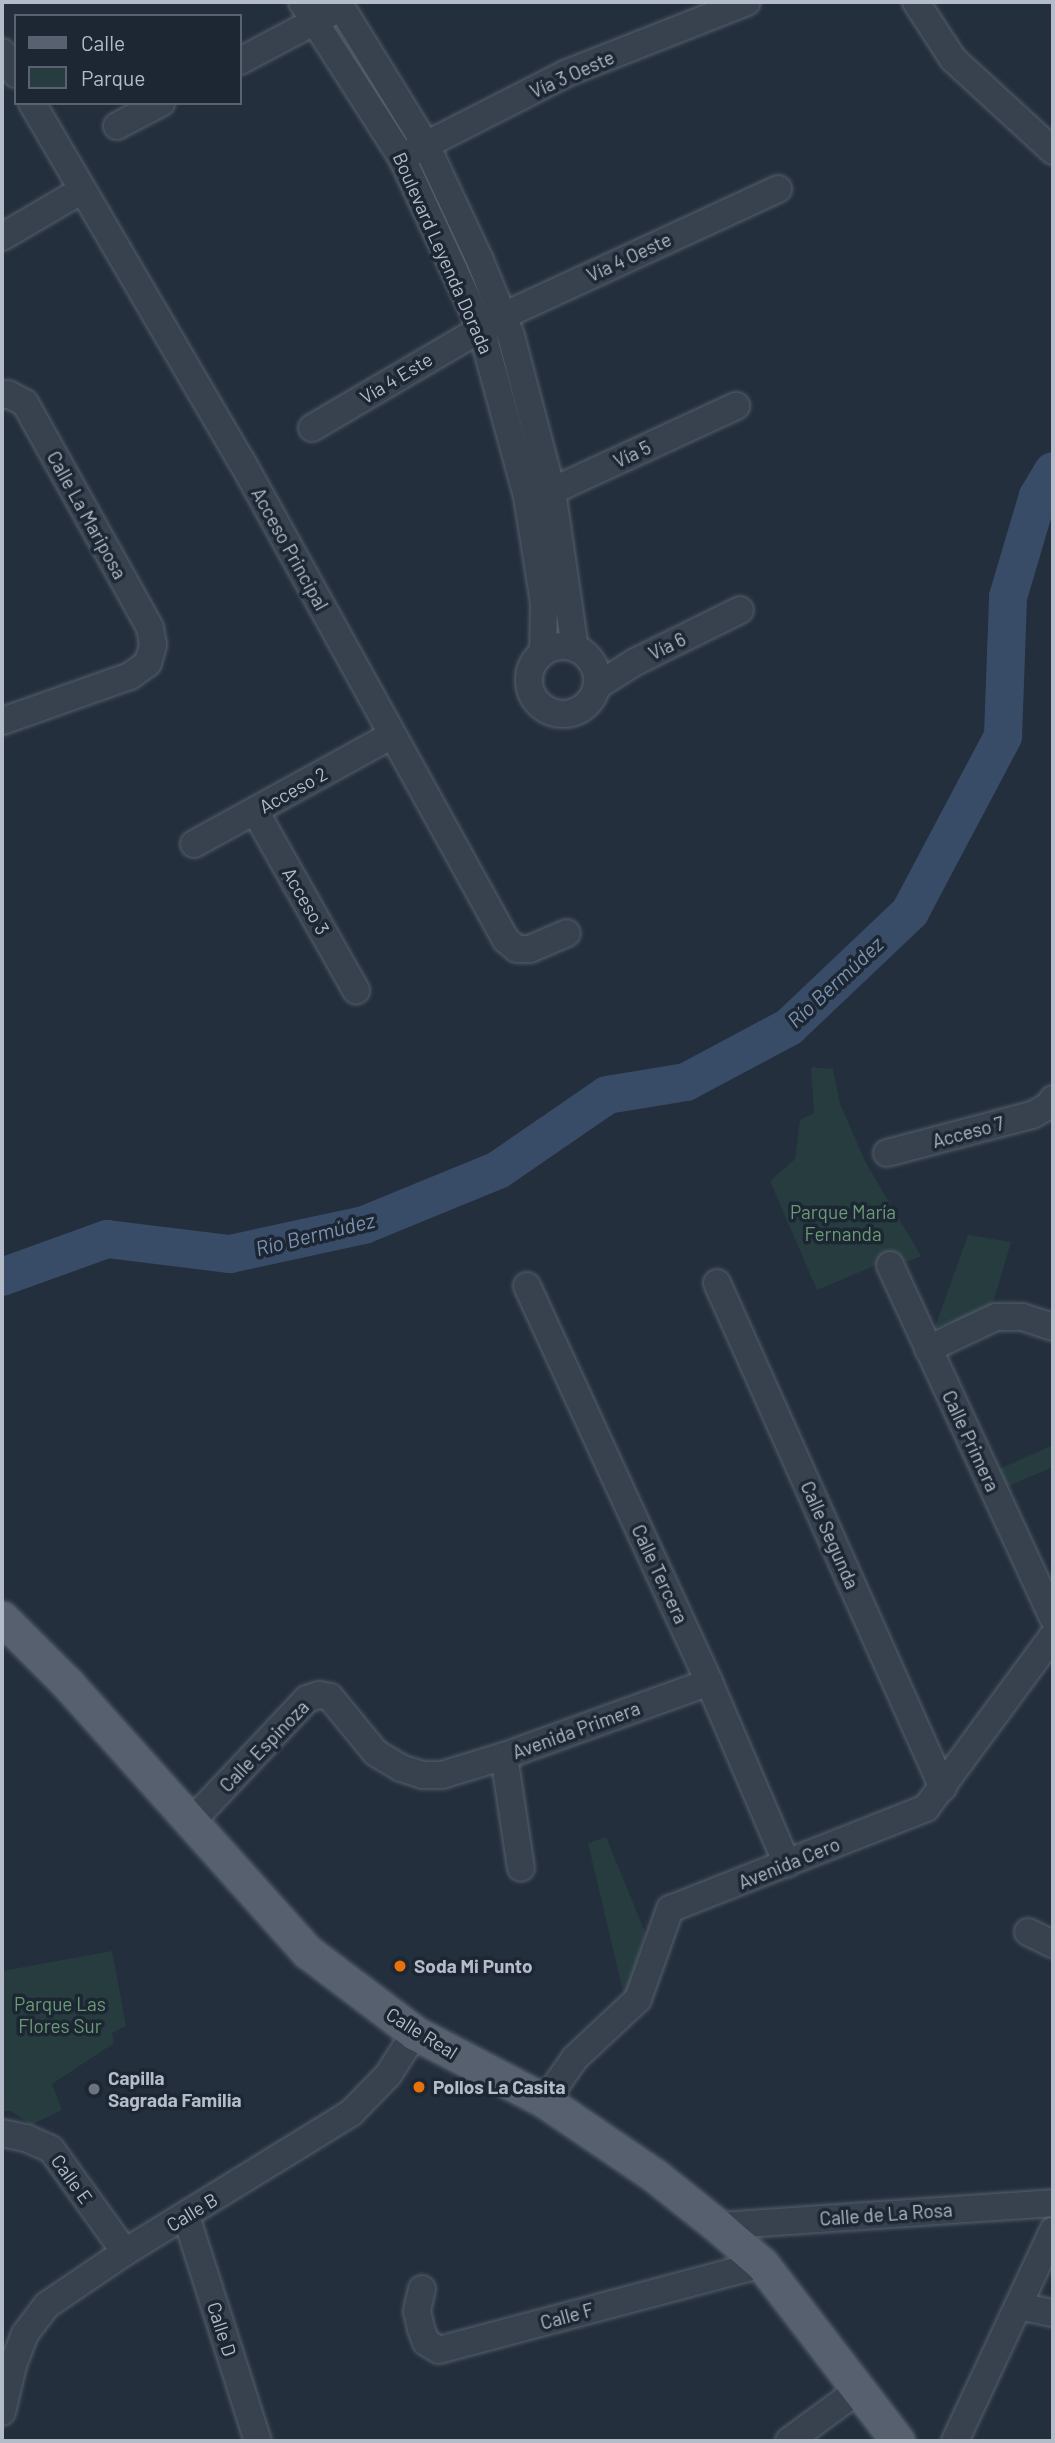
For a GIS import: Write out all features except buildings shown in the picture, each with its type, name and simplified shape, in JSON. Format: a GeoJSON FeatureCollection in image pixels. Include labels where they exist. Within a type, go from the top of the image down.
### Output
{"type":"FeatureCollection","features":[{"type":"Feature","properties":{"kind":"main road","name":"Calle Real"},"geometry":{"type":"LineString","coordinates":[[2,1618],[68,1684],[308,1952],[415,2033],[545,2101],[654,2175],[719,2226],[762,2264],[898,2441]]}},
{"type":"Feature","properties":{"kind":"street","name":"Vía 3 Oeste"},"geometry":{"type":"LineString","coordinates":[[402,158],[567,73],[747,2]]}},
{"type":"Feature","properties":{"kind":"street"},"geometry":{"type":"LineString","coordinates":[[916,2],[953,59],[1053,152]]}},
{"type":"Feature","properties":{"kind":"street","name":"Boulevard Leyenda Dorada"},"geometry":{"type":"LineString","coordinates":[[344,4],[426,145],[492,322],[539,494],[575,648],[593,663],[597,686],[593,697],[576,712],[564,715],[543,709],[530,692],[528,681],[530,670],[542,653],[544,603],[539,494]]}},
{"type":"Feature","properties":{"kind":"street"},"geometry":{"type":"LineString","coordinates":[[242,60],[309,11],[344,4]]}},
{"type":"Feature","properties":{"kind":"street","name":"Boulevard Leyenda Dorada"},"geometry":{"type":"LineString","coordinates":[[309,11],[402,158],[492,322]]}},
{"type":"Feature","properties":{"kind":"street"},"geometry":{"type":"LineString","coordinates":[[2,52],[14,71]]}},
{"type":"Feature","properties":{"kind":"street","name":"Acceso Principal"},"geometry":{"type":"LineString","coordinates":[[33,105],[241,460],[506,940],[517,949],[530,950],[567,933]]}},
{"type":"Feature","properties":{"kind":"street"},"geometry":{"type":"LineString","coordinates":[[117,126],[157,105]]}},
{"type":"Feature","properties":{"kind":"street","name":"Vía 4 Oeste"},"geometry":{"type":"LineString","coordinates":[[492,322],[778,189]]}},
{"type":"Feature","properties":{"kind":"street"},"geometry":{"type":"LineString","coordinates":[[2,237],[82,190]]}},
{"type":"Feature","properties":{"kind":"street","name":"Vía 4 Este"},"geometry":{"type":"LineString","coordinates":[[312,428],[492,322]]}},
{"type":"Feature","properties":{"kind":"street","name":"Calle La Mariposa"},"geometry":{"type":"LineString","coordinates":[[2,721],[130,676],[148,663],[153,645],[150,628],[25,403],[5,395]]}},
{"type":"Feature","properties":{"kind":"street","name":"Vía 5"},"geometry":{"type":"LineString","coordinates":[[539,494],[736,406]]}},
{"type":"Feature","properties":{"kind":"street","name":"Vía 6"},"geometry":{"type":"LineString","coordinates":[[597,686],[635,662],[740,610]]}},
{"type":"Feature","properties":{"kind":"street"},"geometry":{"type":"LineString","coordinates":[[542,653],[563,646],[575,648]]}},
{"type":"Feature","properties":{"kind":"street","name":"Acceso 2"},"geometry":{"type":"LineString","coordinates":[[194,844],[392,735]]}},
{"type":"Feature","properties":{"kind":"street","name":"Acceso 3"},"geometry":{"type":"LineString","coordinates":[[255,811],[356,990]]}},
{"type":"Feature","properties":{"kind":"street","name":"Acceso 7"},"geometry":{"type":"LineString","coordinates":[[887,1153],[1032,1115],[1050,1102]]}},
{"type":"Feature","properties":{"kind":"street","name":"Calle Primera"},"geometry":{"type":"LineString","coordinates":[[890,1265],[1053,1617]]}},
{"type":"Feature","properties":{"kind":"street","name":"Calle Segunda"},"geometry":{"type":"LineString","coordinates":[[717,1283],[943,1788]]}},
{"type":"Feature","properties":{"kind":"street","name":"Calle Tercera"},"geometry":{"type":"LineString","coordinates":[[527,1286],[709,1682],[787,1864]]}},
{"type":"Feature","properties":{"kind":"street"},"geometry":{"type":"LineString","coordinates":[[928,1349],[996,1317],[1022,1317],[1053,1327]]}},
{"type":"Feature","properties":{"kind":"street","name":"Avenida Cero"},"geometry":{"type":"LineString","coordinates":[[545,2101],[575,2058],[638,1999],[670,1909],[926,1808],[1053,1636]]}},
{"type":"Feature","properties":{"kind":"street","name":"Avenida Primera"},"geometry":{"type":"LineString","coordinates":[[442,1774],[504,1756],[709,1682]]}},
{"type":"Feature","properties":{"kind":"street","name":"Calle Espinoza"},"geometry":{"type":"LineString","coordinates":[[192,1821],[307,1699],[319,1695],[330,1697],[376,1753],[401,1768],[423,1775],[442,1774]]}},
{"type":"Feature","properties":{"kind":"street"},"geometry":{"type":"LineString","coordinates":[[504,1756],[522,1868]]}},
{"type":"Feature","properties":{"kind":"street"},"geometry":{"type":"LineString","coordinates":[[1028,1932],[1053,1944]]}},
{"type":"Feature","properties":{"kind":"street","name":"Calle B"},"geometry":{"type":"LineString","coordinates":[[2,2412],[13,2365],[25,2333],[47,2305],[124,2252],[351,2113],[388,2075],[415,2033]]}},
{"type":"Feature","properties":{"kind":"street","name":"Calle E"},"geometry":{"type":"LineString","coordinates":[[2,2133],[26,2138],[51,2149],[124,2252]]}},
{"type":"Feature","properties":{"kind":"street","name":"Calle de La Rosa"},"geometry":{"type":"LineString","coordinates":[[719,2226],[1053,2203]]}},
{"type":"Feature","properties":{"kind":"street","name":"Calle D"},"geometry":{"type":"LineString","coordinates":[[186,2216],[258,2441]]}},
{"type":"Feature","properties":{"kind":"street"},"geometry":{"type":"LineString","coordinates":[[955,2441],[1053,2231]]}},
{"type":"Feature","properties":{"kind":"street","name":"Calle F"},"geometry":{"type":"LineString","coordinates":[[422,2289],[417,2311],[421,2329],[426,2342],[439,2350],[762,2264]]}},
{"type":"Feature","properties":{"kind":"street"},"geometry":{"type":"LineString","coordinates":[[1018,2306],[1053,2313]]}},
{"type":"Feature","properties":{"kind":"street"},"geometry":{"type":"LineString","coordinates":[[789,2441],[858,2390]]}},
{"type":"Feature","properties":{"kind":"green space","name":"Parque María Fernanda"},"geometry":{"type":"Polygon","coordinates":[[[811,1067],[833,1069],[840,1104],[866,1163],[921,1256],[907,1262],[895,1257],[817,1290],[770,1181],[795,1159],[800,1120],[814,1113],[811,1067]]]}},
{"type":"Feature","properties":{"kind":"green space"},"geometry":{"type":"Polygon","coordinates":[[[968,1235],[1011,1242],[990,1313],[935,1327],[968,1235]]]}},
{"type":"Feature","properties":{"kind":"green space"},"geometry":{"type":"Polygon","coordinates":[[[1053,1445],[1053,1467],[1006,1487],[997,1470],[1053,1445]]]}},
{"type":"Feature","properties":{"kind":"green space"},"geometry":{"type":"Polygon","coordinates":[[[606,1837],[645,1932],[631,1985],[624,1996],[588,1843],[606,1837]]]}},
{"type":"Feature","properties":{"kind":"green space","name":"Parque Las Flores Sur"},"geometry":{"type":"Polygon","coordinates":[[[112,1951],[126,2026],[112,2033],[114,2043],[52,2084],[62,2110],[31,2125],[11,2111],[2,2111],[2,1971],[112,1951]]]}},
{"type":"Feature","properties":{"kind":"waterway","name":"Río Bermúdez"},"geometry":{"type":"LineString","coordinates":[[2,1277],[107,1239],[230,1254],[364,1225],[498,1170],[607,1095],[686,1082],[789,1027],[910,912],[1003,736],[1008,597],[1038,496],[1053,471]]}},
{"type":"Feature","properties":{"kind":"place","name":"Soda Mi Punto"},"geometry":{"type":"Point","coordinates":[400,1966]}},
{"type":"Feature","properties":{"kind":"place","name":"Pollos La Casita"},"geometry":{"type":"Point","coordinates":[419,2087]}},
{"type":"Feature","properties":{"kind":"place","name":"Capilla Sagrada Familia"},"geometry":{"type":"Point","coordinates":[94,2089]}}]}
